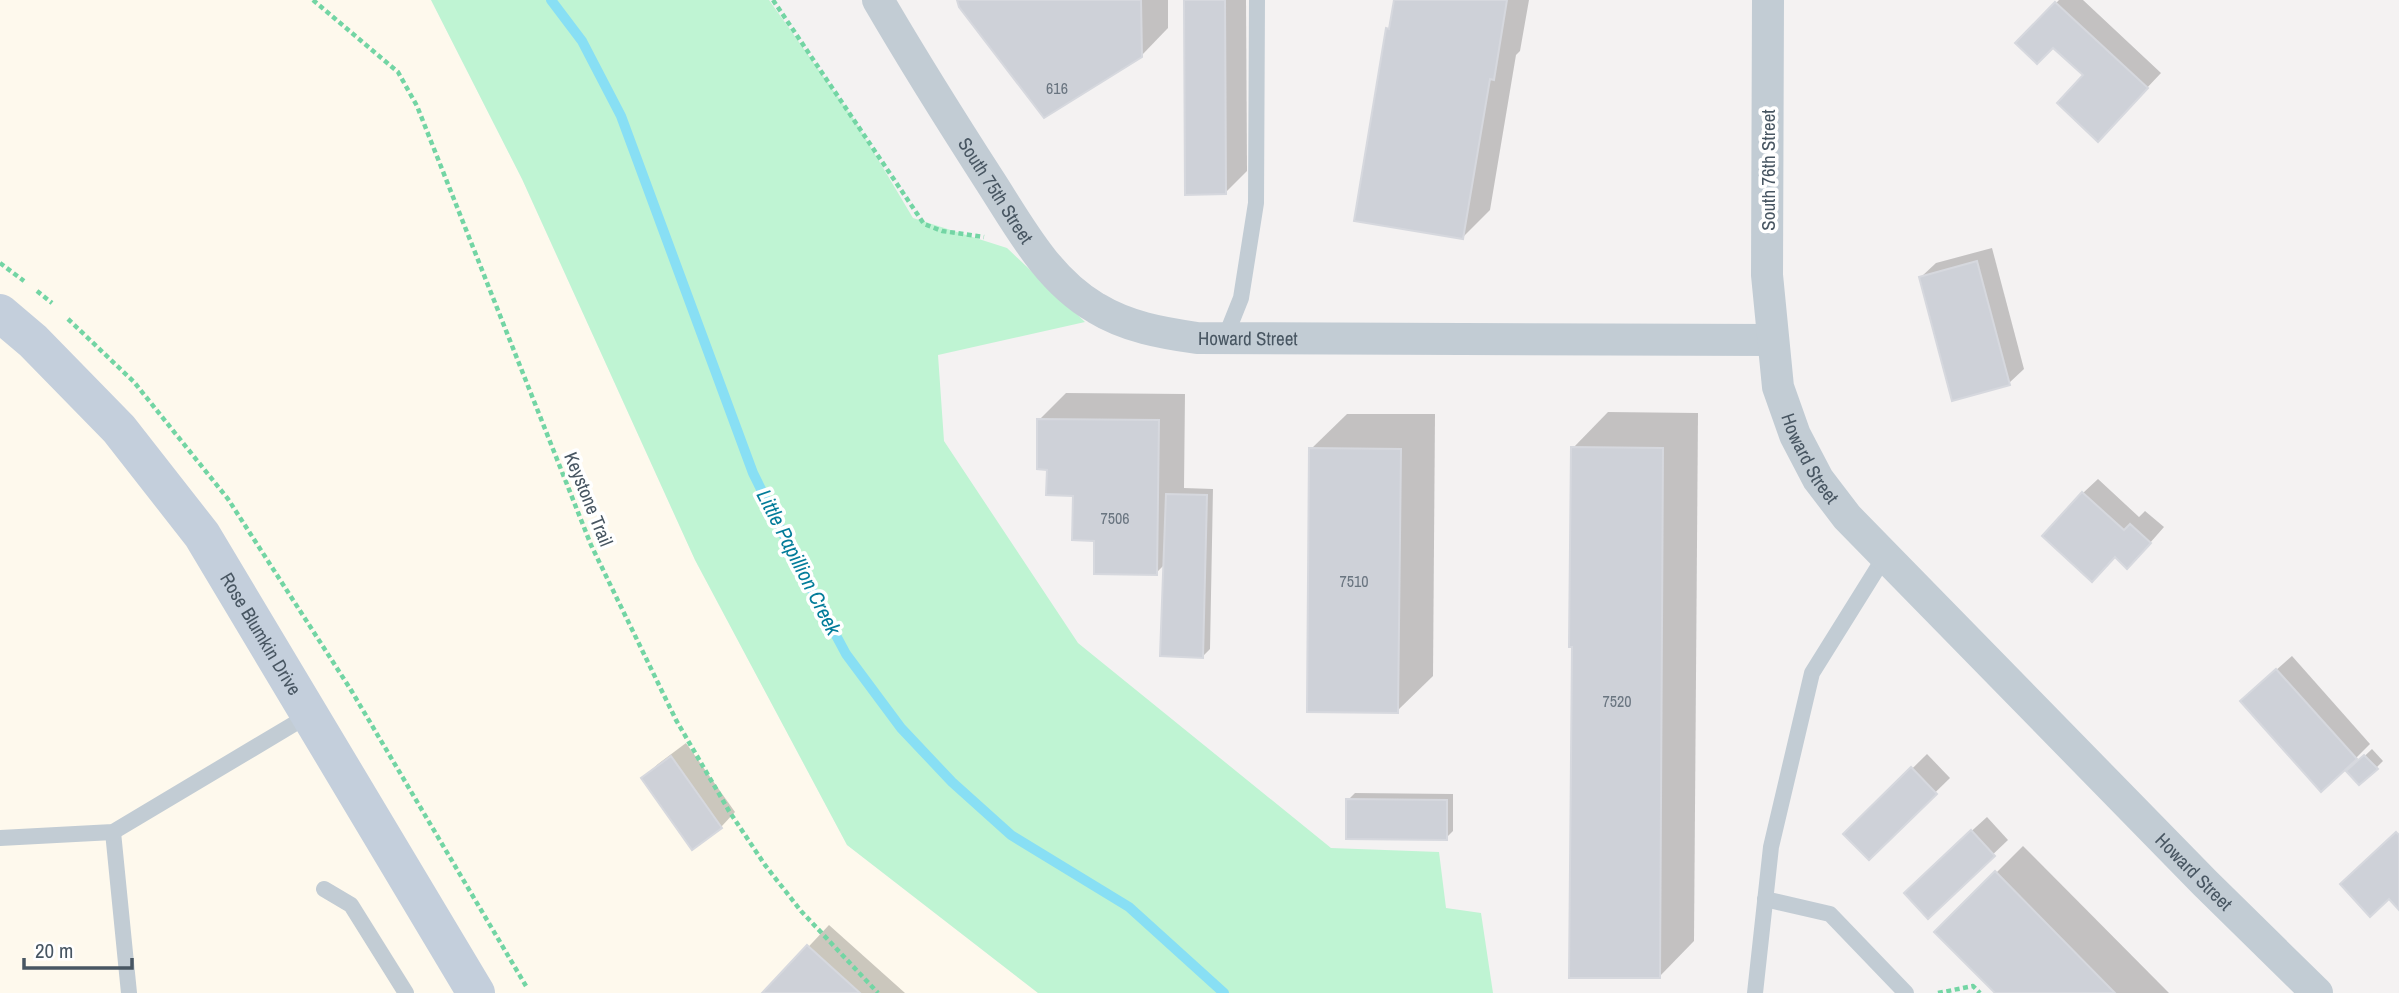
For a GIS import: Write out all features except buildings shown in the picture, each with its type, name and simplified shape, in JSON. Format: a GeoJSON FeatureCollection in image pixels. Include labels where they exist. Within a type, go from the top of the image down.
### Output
{"type":"FeatureCollection","features":[{"type":"Feature","properties":{"kind":"main road","name":"Rose Blumkin Drive"},"geometry":{"type":"LineString","coordinates":[[0,313],[74,381],[118,429],[202,535],[477,993]]}},
{"type":"Feature","properties":{"kind":"street","name":"South 75th Street"},"geometry":{"type":"LineString","coordinates":[[878,0],[926,83],[1031,244],[1064,284],[1096,308],[1141,329],[1160,333]]}},
{"type":"Feature","properties":{"kind":"street","name":"South 76th Street"},"geometry":{"type":"LineString","coordinates":[[1768,0],[1767,275],[1773,340]]}},
{"type":"Feature","properties":{"kind":"street","name":"Howard Street"},"geometry":{"type":"LineString","coordinates":[[1160,333],[1198,338],[1773,340],[1779,387],[1795,435],[1818,480],[1847,517],[2205,883],[2317,993]]}},
{"type":"Feature","properties":{"kind":"lane"},"geometry":{"type":"LineString","coordinates":[[1226,338],[1241,298],[1256,203],[1257,0]]}},
{"type":"Feature","properties":{"kind":"lane"},"geometry":{"type":"LineString","coordinates":[[1755,993],[1771,847],[1812,673],[1885,556]]}},
{"type":"Feature","properties":{"kind":"lane"},"geometry":{"type":"LineString","coordinates":[[0,838],[113,832],[309,715]]}},
{"type":"Feature","properties":{"kind":"lane"},"geometry":{"type":"LineString","coordinates":[[113,832],[129,993]]}},
{"type":"Feature","properties":{"kind":"lane"},"geometry":{"type":"LineString","coordinates":[[324,889],[351,905],[406,993]]}},
{"type":"Feature","properties":{"kind":"lane"},"geometry":{"type":"LineString","coordinates":[[1765,900],[1830,914],[1906,993]]}},
{"type":"Feature","properties":{"kind":"path","name":"Keystone Trail"},"geometry":{"type":"LineString","coordinates":[[313,0],[398,72],[417,106],[591,545],[676,720],[729,811],[765,865],[801,911],[878,993]]}},
{"type":"Feature","properties":{"kind":"path"},"geometry":{"type":"LineString","coordinates":[[773,0],[924,224],[942,231],[1031,244]]}},
{"type":"Feature","properties":{"kind":"path"},"geometry":{"type":"LineString","coordinates":[[1938,993],[1973,986],[1980,993]]}},
{"type":"Feature","properties":{"kind":"shaded area"},"geometry":{"type":"Polygon","coordinates":[[[0,0],[431,0],[522,179],[695,560],[847,845],[1038,993],[0,993],[0,0]]]}},
{"type":"Feature","properties":{"kind":"green space"},"geometry":{"type":"Polygon","coordinates":[[[431,0],[769,0],[855,121],[913,218],[1007,248],[1085,322],[938,355],[944,441],[1078,643],[1331,848],[1439,852],[1446,908],[1481,913],[1493,993],[1038,993],[847,845],[695,560],[522,179],[431,0]]]}},
{"type":"Feature","properties":{"kind":"waterway","name":"Little Papillion Creek"},"geometry":{"type":"LineString","coordinates":[[551,0],[582,41],[621,116],[753,473],[846,654],[901,728],[952,782],[1011,835],[1129,907],[1224,993]]}}]}
